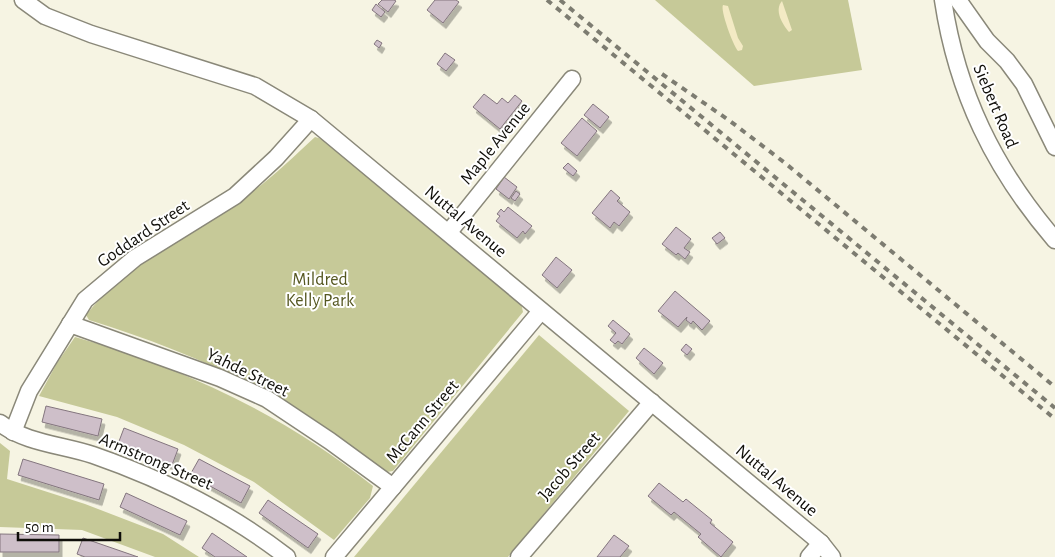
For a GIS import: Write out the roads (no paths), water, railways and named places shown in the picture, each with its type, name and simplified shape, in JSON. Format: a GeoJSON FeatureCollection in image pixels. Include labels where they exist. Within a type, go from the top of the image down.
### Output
{"type":"FeatureCollection","features":[{"type":"Feature","properties":{"kind":"street","name":"Nuttal Avenue"},"geometry":{"type":"LineString","coordinates":[[23,0],[45,16],[91,34],[255,86],[311,119],[821,543],[832,557]]}},
{"type":"Feature","properties":{"kind":"street","name":"Siebert Road"},"geometry":{"type":"LineString","coordinates":[[943,0],[955,60],[985,140],[1030,211],[1055,240]]}},
{"type":"Feature","properties":{"kind":"street"},"geometry":{"type":"LineString","coordinates":[[958,0],[987,41],[1007,61],[1024,84],[1052,128],[1055,147]]}},
{"type":"Feature","properties":{"kind":"street","name":"Maple Avenue"},"geometry":{"type":"LineString","coordinates":[[449,232],[572,79]]}},
{"type":"Feature","properties":{"kind":"street","name":"Goddard Street"},"geometry":{"type":"LineString","coordinates":[[6,427],[85,300],[135,258],[218,207],[252,183],[311,119]]}},
{"type":"Feature","properties":{"kind":"street","name":"McCann Street"},"geometry":{"type":"LineString","coordinates":[[334,557],[541,311]]}},
{"type":"Feature","properties":{"kind":"street","name":"Yahde Street"},"geometry":{"type":"LineString","coordinates":[[70,324],[220,378],[267,400],[330,441],[393,487]]}},
{"type":"Feature","properties":{"kind":"street","name":"Jacob Street"},"geometry":{"type":"LineString","coordinates":[[519,557],[652,402]]}},
{"type":"Feature","properties":{"kind":"street","name":"Armstrong Street"},"geometry":{"type":"LineString","coordinates":[[6,427],[92,454],[157,480],[206,503],[262,538],[287,557]]}},
{"type":"Feature","properties":{"kind":"street"},"geometry":{"type":"LineString","coordinates":[[809,557],[821,543]]}},
{"type":"Feature","properties":{"kind":"railway"},"geometry":{"type":"LineString","coordinates":[[547,0],[1055,419]]}},
{"type":"Feature","properties":{"kind":"railway"},"geometry":{"type":"LineString","coordinates":[[560,0],[1055,408]]}},
{"type":"Feature","properties":{"kind":"railway"},"geometry":{"type":"LineString","coordinates":[[662,74],[730,121],[785,163],[1055,387]]}},
{"type":"Feature","properties":{"kind":"park label","name":"Mildred Kelly Park"},"geometry":{"type":"Point","coordinates":[320,289]}}]}
